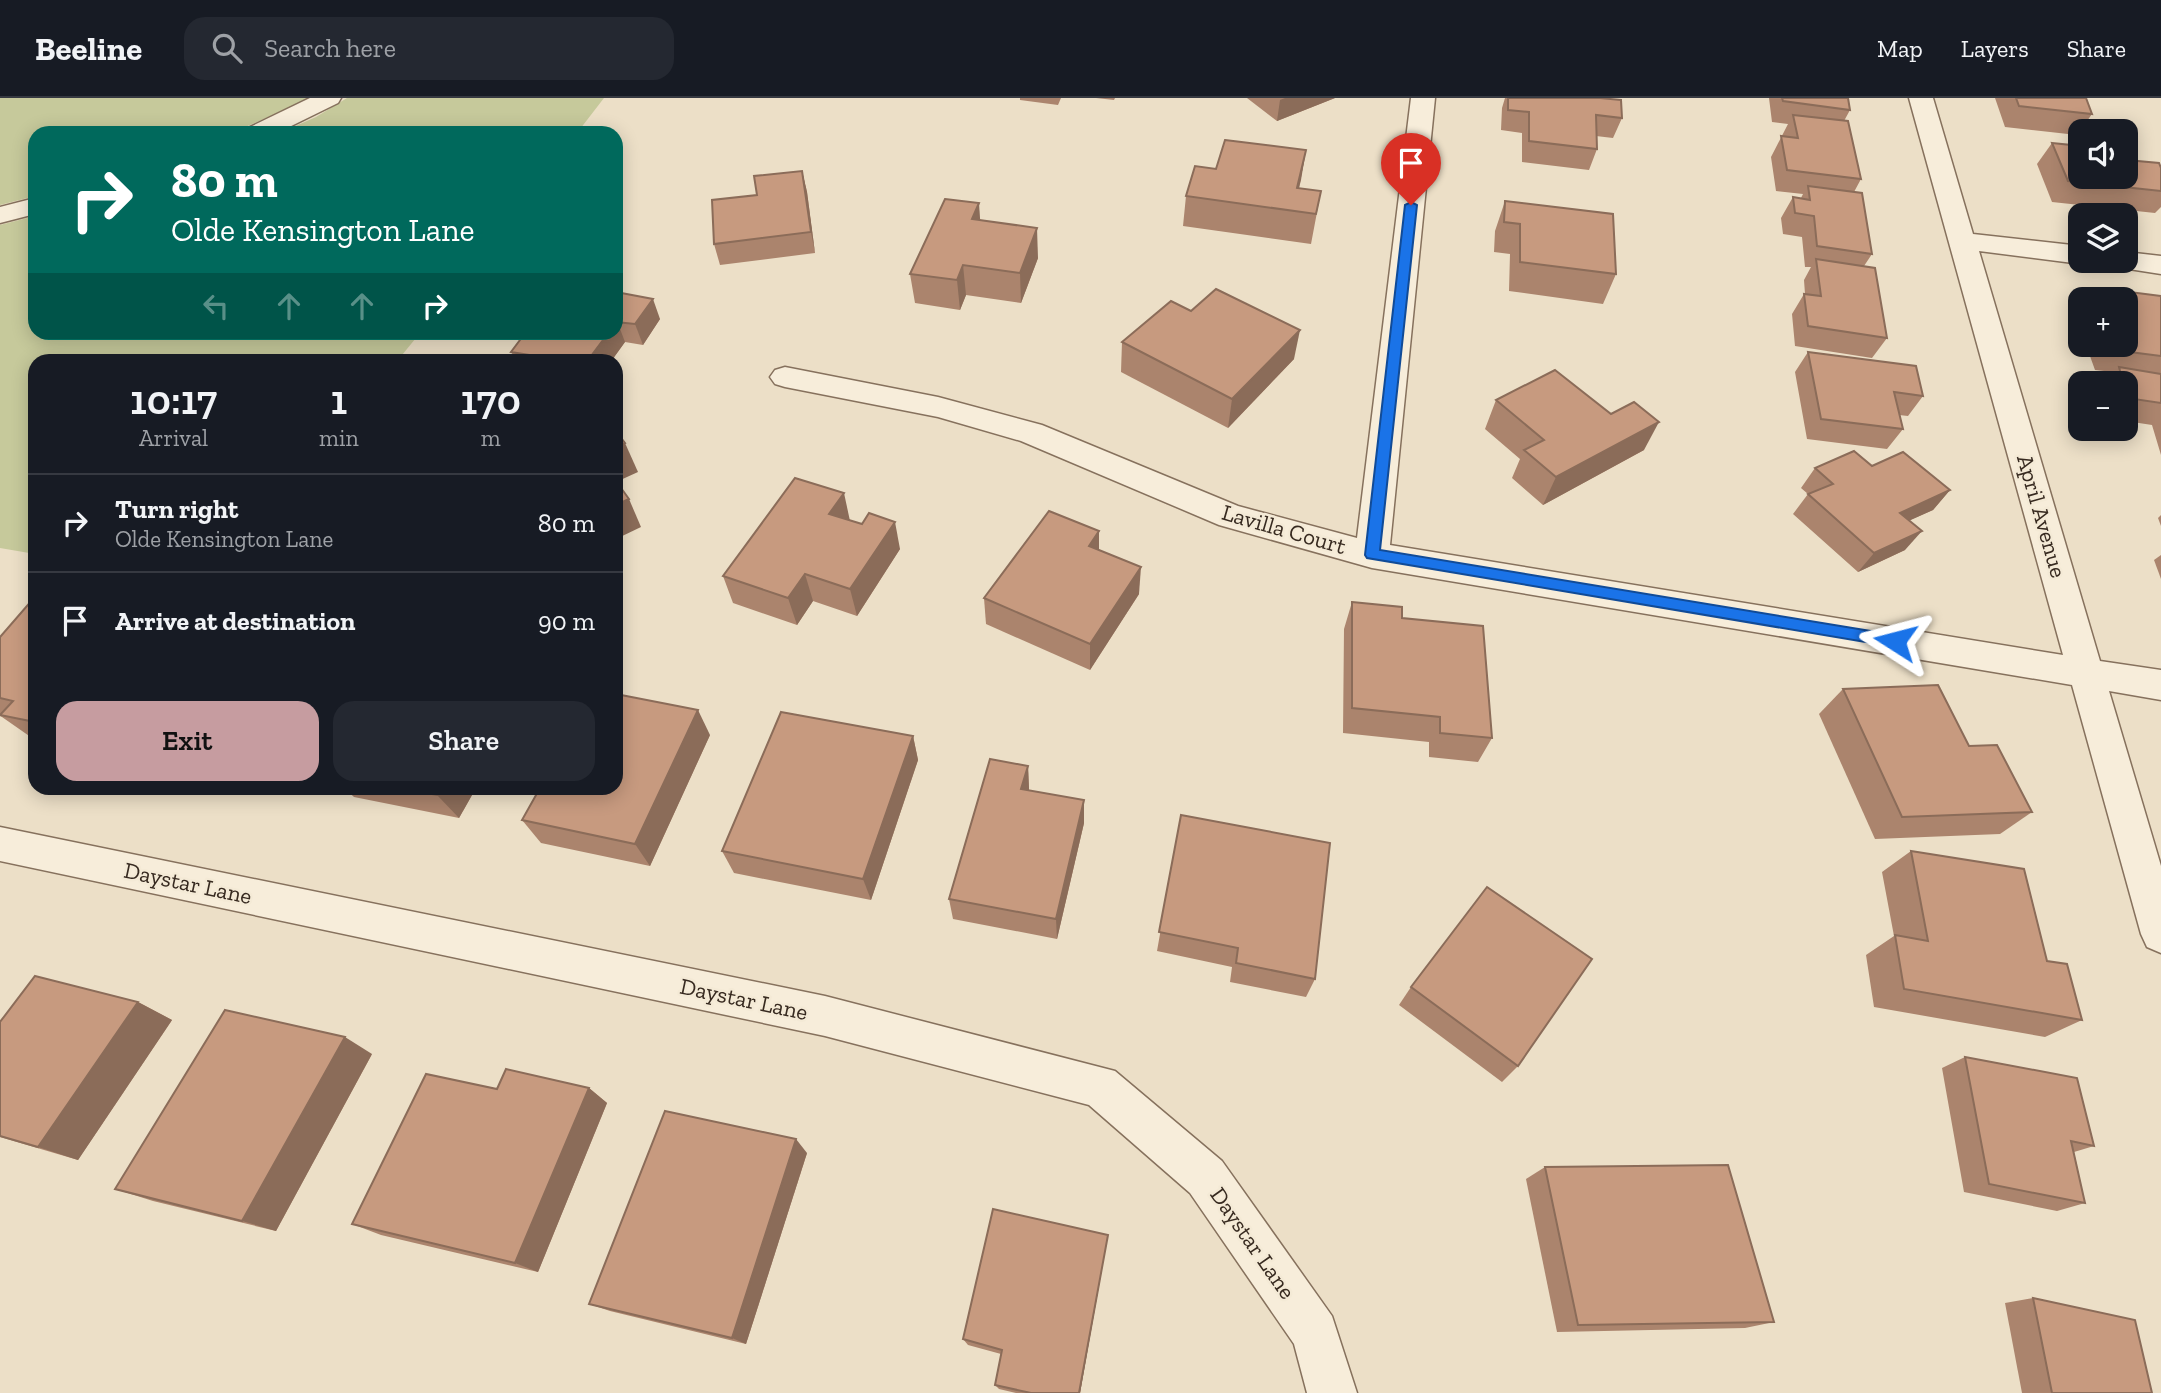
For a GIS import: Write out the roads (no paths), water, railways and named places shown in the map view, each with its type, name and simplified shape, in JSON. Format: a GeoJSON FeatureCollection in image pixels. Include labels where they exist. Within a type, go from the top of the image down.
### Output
{"type":"FeatureCollection","features":[{"type":"Feature","properties":{"kind":"street"},"geometry":{"type":"LineString","coordinates":[[271,126],[329,98]]}},
{"type":"Feature","properties":{"kind":"street"},"geometry":{"type":"LineString","coordinates":[[1372,555],[1423,98]]}},
{"type":"Feature","properties":{"kind":"street","name":"April Avenue"},"geometry":{"type":"LineString","coordinates":[[1921,98],[2161,934]]}},
{"type":"Feature","properties":{"kind":"street"},"geometry":{"type":"LineString","coordinates":[[0,215],[28,208]]}},
{"type":"Feature","properties":{"kind":"street"},"geometry":{"type":"LineString","coordinates":[[1964,241],[2068,253]]}},
{"type":"Feature","properties":{"kind":"street"},"geometry":{"type":"LineString","coordinates":[[2138,262],[2161,265]]}},
{"type":"Feature","properties":{"kind":"street","name":"Lavilla Court"},"geometry":{"type":"LineString","coordinates":[[785,377],[938,407],[1031,432],[1230,516],[1372,555],[2161,685]]}},
{"type":"Feature","properties":{"kind":"street","name":"Daystar Lane"},"geometry":{"type":"LineString","coordinates":[[0,844],[825,1016],[1100,1086],[1206,1177],[1315,1333],[1332,1393]]}}]}
